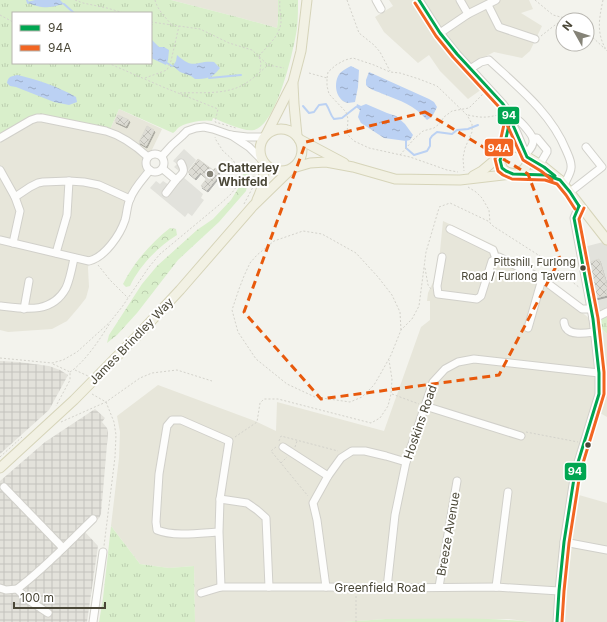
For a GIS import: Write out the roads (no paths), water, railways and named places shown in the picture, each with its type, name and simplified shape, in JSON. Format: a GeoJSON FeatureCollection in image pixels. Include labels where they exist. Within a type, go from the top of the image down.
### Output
{"type":"FeatureCollection","features":[{"type":"Feature","properties":{"kind":"main road"},"geometry":{"type":"LineString","coordinates":[[307,0],[301,51],[293,82],[260,146],[260,162],[268,168],[275,171],[283,171],[310,163],[326,162],[353,167],[395,178],[466,178],[515,174],[546,175],[565,186]]}},
{"type":"Feature","properties":{"kind":"main road"},"geometry":{"type":"LineString","coordinates":[[292,169],[301,158],[302,150],[298,138],[293,82]]}},
{"type":"Feature","properties":{"kind":"main road"},"geometry":{"type":"LineString","coordinates":[[265,136],[278,129],[290,131],[298,138],[353,167]]}},
{"type":"Feature","properties":{"kind":"main road"},"geometry":{"type":"LineString","coordinates":[[466,178],[482,171],[510,148],[518,148],[544,167],[565,186],[579,206],[607,240]]}},
{"type":"Feature","properties":{"kind":"main road"},"geometry":{"type":"LineString","coordinates":[[502,154],[500,160],[502,168],[515,174],[524,170],[527,161],[526,154]]}},
{"type":"Feature","properties":{"kind":"main road","name":"James Brindley Way"},"geometry":{"type":"LineString","coordinates":[[253,206],[262,189],[264,180],[260,162]]}},
{"type":"Feature","properties":{"kind":"main road","name":"James Brindley Way"},"geometry":{"type":"LineString","coordinates":[[0,468],[74,400],[139,334],[180,290],[253,206],[292,169]]}},
{"type":"Feature","properties":{"kind":"street"},"geometry":{"type":"LineString","coordinates":[[376,0],[381,10]]}},
{"type":"Feature","properties":{"kind":"street"},"geometry":{"type":"LineString","coordinates":[[419,0],[440,33],[470,69],[503,104],[526,154],[532,146],[533,138]]}},
{"type":"Feature","properties":{"kind":"street"},"geometry":{"type":"LineString","coordinates":[[460,0],[468,14]]}},
{"type":"Feature","properties":{"kind":"street"},"geometry":{"type":"LineString","coordinates":[[440,33],[468,14],[496,0]]}},
{"type":"Feature","properties":{"kind":"street"},"geometry":{"type":"LineString","coordinates":[[488,5],[499,26],[535,39]]}},
{"type":"Feature","properties":{"kind":"street"},"geometry":{"type":"LineString","coordinates":[[470,69],[480,62],[489,60],[533,101],[549,119],[563,142],[569,157],[571,167],[565,186]]}},
{"type":"Feature","properties":{"kind":"street"},"geometry":{"type":"LineString","coordinates":[[509,116],[520,121],[533,138],[537,138],[547,150],[540,164]]}},
{"type":"Feature","properties":{"kind":"street"},"geometry":{"type":"LineString","coordinates":[[502,154],[509,116]]}},
{"type":"Feature","properties":{"kind":"street"},"geometry":{"type":"LineString","coordinates":[[0,138],[31,120],[42,118],[113,133],[127,141],[148,157]]}},
{"type":"Feature","properties":{"kind":"street"},"geometry":{"type":"LineString","coordinates":[[162,156],[187,131],[196,128],[204,127],[230,135],[247,137],[265,136]]}},
{"type":"Feature","properties":{"kind":"street"},"geometry":{"type":"LineString","coordinates":[[230,135],[249,147],[260,162]]}},
{"type":"Feature","properties":{"kind":"street"},"geometry":{"type":"LineString","coordinates":[[565,186],[602,167],[586,147]]}},
{"type":"Feature","properties":{"kind":"street"},"geometry":{"type":"LineString","coordinates":[[155,154],[162,156],[165,163],[162,169],[156,172],[150,170],[146,163],[148,157],[155,154]]}},
{"type":"Feature","properties":{"kind":"street"},"geometry":{"type":"LineString","coordinates":[[166,193],[183,172],[184,168],[181,163]]}},
{"type":"Feature","properties":{"kind":"street"},"geometry":{"type":"LineString","coordinates":[[162,169],[176,180]]}},
{"type":"Feature","properties":{"kind":"street"},"geometry":{"type":"LineString","coordinates":[[0,170],[15,197],[20,211],[13,243]]}},
{"type":"Feature","properties":{"kind":"street"},"geometry":{"type":"LineString","coordinates":[[0,240],[89,261],[98,258],[120,232],[130,199],[135,189],[150,170]]}},
{"type":"Feature","properties":{"kind":"street"},"geometry":{"type":"LineString","coordinates":[[15,197],[38,183],[69,181],[99,185],[130,199]]}},
{"type":"Feature","properties":{"kind":"street"},"geometry":{"type":"LineString","coordinates":[[56,253],[66,215],[69,181]]}},
{"type":"Feature","properties":{"kind":"street"},"geometry":{"type":"LineString","coordinates":[[557,622],[564,542],[575,472],[599,394],[599,373],[595,332],[574,218],[579,206]]}},
{"type":"Feature","properties":{"kind":"street"},"geometry":{"type":"LineString","coordinates":[[450,229],[492,250],[496,259]]}},
{"type":"Feature","properties":{"kind":"street"},"geometry":{"type":"LineString","coordinates":[[442,257],[437,286],[438,294],[477,299],[481,296],[492,261],[499,257],[542,278],[582,309],[591,309]]}},
{"type":"Feature","properties":{"kind":"street"},"geometry":{"type":"LineString","coordinates":[[2,306],[37,309],[53,303],[66,288],[74,258]]}},
{"type":"Feature","properties":{"kind":"street"},"geometry":{"type":"LineString","coordinates":[[528,328],[542,278]]}},
{"type":"Feature","properties":{"kind":"street"},"geometry":{"type":"LineString","coordinates":[[24,309],[30,282]]}},
{"type":"Feature","properties":{"kind":"street"},"geometry":{"type":"LineString","coordinates":[[593,319],[607,312]]}},
{"type":"Feature","properties":{"kind":"street"},"geometry":{"type":"LineString","coordinates":[[564,322],[565,327],[570,332],[595,332]]}},
{"type":"Feature","properties":{"kind":"street","name":"Hoskins Road"},"geometry":{"type":"LineString","coordinates":[[387,588],[395,515],[406,462],[433,382],[445,369],[458,362],[474,359],[599,373]]}},
{"type":"Feature","properties":{"kind":"street"},"geometry":{"type":"LineString","coordinates":[[599,394],[607,394]]}},
{"type":"Feature","properties":{"kind":"street"},"geometry":{"type":"LineString","coordinates":[[425,406],[521,436]]}},
{"type":"Feature","properties":{"kind":"street"},"geometry":{"type":"LineString","coordinates":[[218,532],[180,534],[157,530],[156,522],[159,474],[167,426],[172,420],[181,420],[229,441],[220,500],[218,532],[221,587]]}},
{"type":"Feature","properties":{"kind":"street"},"geometry":{"type":"LineString","coordinates":[[283,448],[328,476]]}},
{"type":"Feature","properties":{"kind":"street"},"geometry":{"type":"LineString","coordinates":[[326,586],[314,503],[328,476],[341,458],[352,452],[365,451],[406,462]]}},
{"type":"Feature","properties":{"kind":"street","name":"Breeze Avenue"},"geometry":{"type":"LineString","coordinates":[[439,587],[457,481]]}},
{"type":"Feature","properties":{"kind":"street"},"geometry":{"type":"LineString","coordinates":[[4,487],[63,548]]}},
{"type":"Feature","properties":{"kind":"street"},"geometry":{"type":"LineString","coordinates":[[496,587],[508,492]]}},
{"type":"Feature","properties":{"kind":"street"},"geometry":{"type":"LineString","coordinates":[[220,500],[247,503],[266,518],[270,587]]}},
{"type":"Feature","properties":{"kind":"street"},"geometry":{"type":"LineString","coordinates":[[0,588],[6,590],[17,589],[27,582],[93,519]]}},
{"type":"Feature","properties":{"kind":"street"},"geometry":{"type":"LineString","coordinates":[[564,542],[607,550]]}},
{"type":"Feature","properties":{"kind":"street"},"geometry":{"type":"LineString","coordinates":[[93,622],[103,552]]}},
{"type":"Feature","properties":{"kind":"street","name":"Greenfield Road"},"geometry":{"type":"LineString","coordinates":[[202,593],[221,587],[326,586],[387,588],[496,587],[559,591]]}},
{"type":"Feature","properties":{"kind":"street"},"geometry":{"type":"LineString","coordinates":[[17,589],[27,599],[48,613]]}},
{"type":"Feature","properties":{"kind":"water"},"geometry":{"type":"Polygon","coordinates":[[[35,0],[60,0],[64,4],[46,7],[27,2],[35,0]]]}},
{"type":"Feature","properties":{"kind":"water"},"geometry":{"type":"Polygon","coordinates":[[[152,40],[159,47],[164,47],[169,50],[166,65],[152,58],[152,40]]]}},
{"type":"Feature","properties":{"kind":"water"},"geometry":{"type":"Polygon","coordinates":[[[177,55],[188,63],[195,64],[214,62],[220,68],[215,74],[209,77],[195,79],[180,72],[173,66],[177,55]]]}},
{"type":"Feature","properties":{"kind":"water"},"geometry":{"type":"Polygon","coordinates":[[[351,66],[359,70],[358,87],[355,102],[348,103],[338,95],[336,90],[336,81],[340,73],[351,66]]]}},
{"type":"Feature","properties":{"kind":"water"},"geometry":{"type":"Polygon","coordinates":[[[369,72],[434,102],[437,107],[431,118],[427,120],[407,104],[370,88],[366,85],[369,72]]]}},
{"type":"Feature","properties":{"kind":"water"},"geometry":{"type":"Polygon","coordinates":[[[18,75],[40,81],[62,90],[76,97],[77,102],[69,105],[54,102],[10,86],[7,83],[9,78],[18,75]]]}},
{"type":"Feature","properties":{"kind":"water"},"geometry":{"type":"Polygon","coordinates":[[[357,104],[361,106],[366,104],[396,116],[405,124],[413,135],[410,140],[406,141],[384,138],[361,123],[358,117],[360,110],[356,107],[357,104]]]}},
{"type":"Feature","properties":{"kind":"waterway"},"geometry":{"type":"LineString","coordinates":[[64,4],[73,12]]}},
{"type":"Feature","properties":{"kind":"waterway"},"geometry":{"type":"LineString","coordinates":[[167,63],[172,66]]}},
{"type":"Feature","properties":{"kind":"waterway"},"geometry":{"type":"LineString","coordinates":[[209,78],[241,75]]}},
{"type":"Feature","properties":{"kind":"waterway"},"geometry":{"type":"LineString","coordinates":[[303,106],[309,113],[314,112],[319,105],[326,104],[334,119],[342,118],[356,107]]}},
{"type":"Feature","properties":{"kind":"waterway"},"geometry":{"type":"LineString","coordinates":[[406,141],[406,148],[414,155],[427,151],[430,146],[430,139],[437,132],[452,134],[457,130],[468,129],[478,125]]}},
{"type":"Feature","properties":{"kind":"place","name":"Chatterley Whitfeld"},"geometry":{"type":"Point","coordinates":[210,174]}},
{"type":"Feature","properties":{"kind":"place","name":"Pittshill, Furlong Road / Furlong Tavern"},"geometry":{"type":"Point","coordinates":[583,268]}}]}
